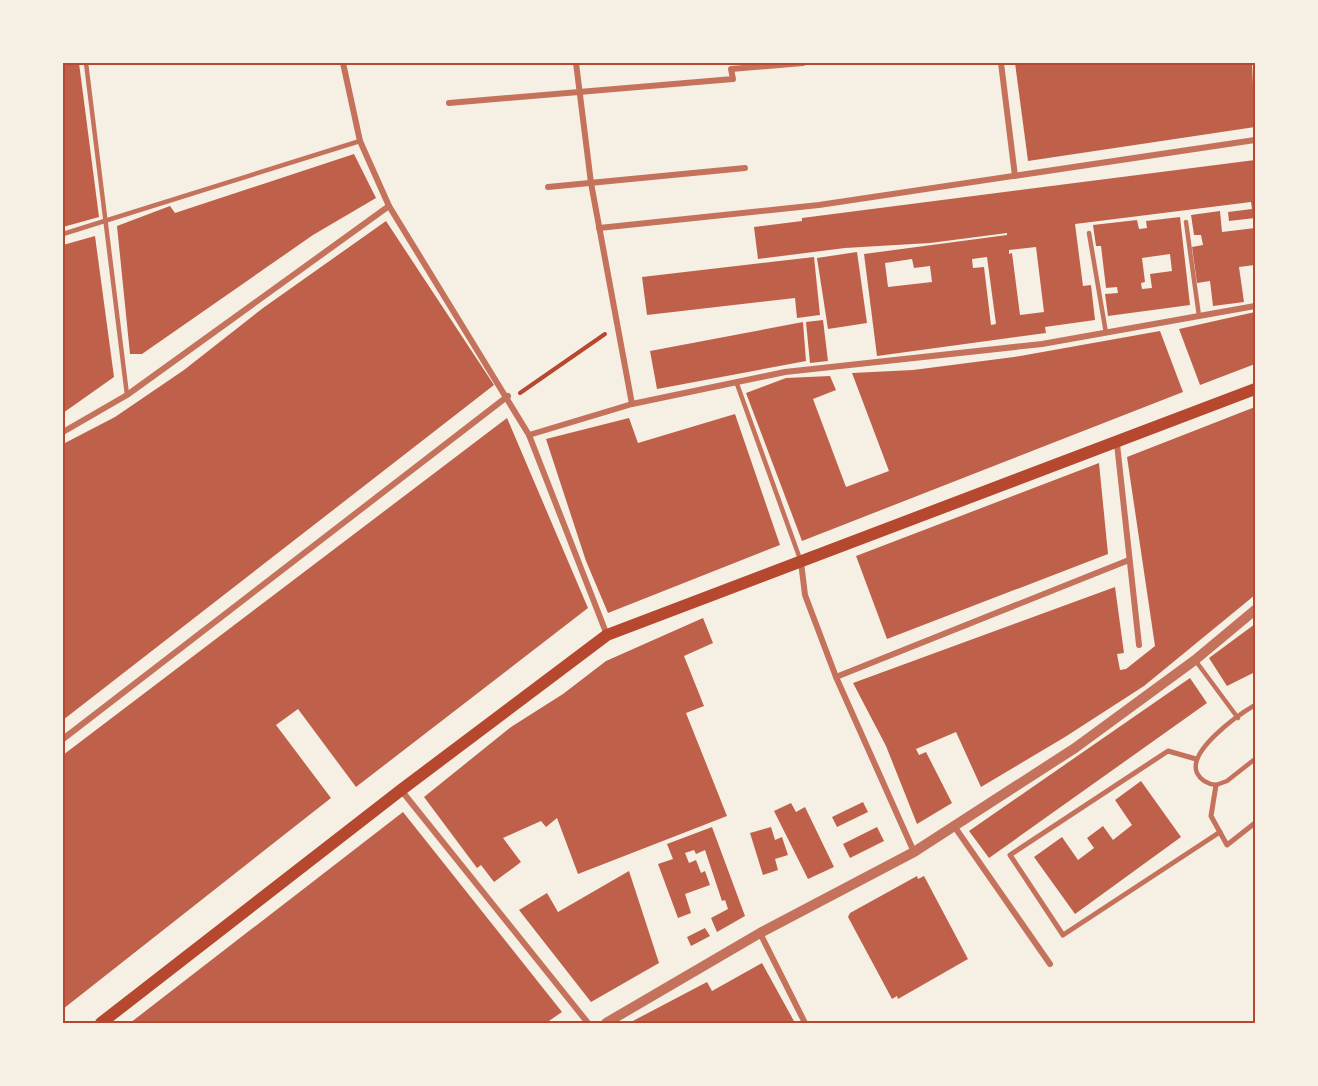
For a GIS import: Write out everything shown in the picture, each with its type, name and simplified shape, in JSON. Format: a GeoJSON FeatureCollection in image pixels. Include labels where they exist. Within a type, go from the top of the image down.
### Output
{"type":"FeatureCollection","features":[{"type":"Feature","properties":{"kind":"main road"},"geometry":{"type":"LineString","coordinates":[[101,1023],[401,790],[607,635],[1117,444],[1255,389]]}},
{"type":"Feature","properties":{"kind":"street"},"geometry":{"type":"LineString","coordinates":[[343,63],[360,141],[389,206],[530,435],[607,635]]}},
{"type":"Feature","properties":{"kind":"street"},"geometry":{"type":"LineString","coordinates":[[576,63],[591,183],[632,404]]}},
{"type":"Feature","properties":{"kind":"street"},"geometry":{"type":"LineString","coordinates":[[449,103],[580,90],[733,79],[731,69],[802,63]]}},
{"type":"Feature","properties":{"kind":"street"},"geometry":{"type":"LineString","coordinates":[[1001,63],[1015,176]]}},
{"type":"Feature","properties":{"kind":"street"},"geometry":{"type":"LineString","coordinates":[[599,228],[819,205],[1255,140]]}},
{"type":"Feature","properties":{"kind":"street"},"geometry":{"type":"LineString","coordinates":[[548,188],[745,168]]}},
{"type":"Feature","properties":{"kind":"street"},"geometry":{"type":"LineString","coordinates":[[63,432],[127,395],[389,206]]}},
{"type":"Feature","properties":{"kind":"street"},"geometry":{"type":"LineString","coordinates":[[530,435],[632,404],[737,384],[785,372],[1042,344],[1255,306]]}},
{"type":"Feature","properties":{"kind":"street"},"geometry":{"type":"LineString","coordinates":[[63,739],[508,396]]}},
{"type":"Feature","properties":{"kind":"street"},"geometry":{"type":"LineString","coordinates":[[1117,444],[1138,645]]}},
{"type":"Feature","properties":{"kind":"street"},"geometry":{"type":"LineString","coordinates":[[836,677],[1129,560]]}},
{"type":"Feature","properties":{"kind":"street"},"geometry":{"type":"LineString","coordinates":[[801,562],[805,595],[836,677],[914,852]]}},
{"type":"Feature","properties":{"kind":"street"},"geometry":{"type":"LineString","coordinates":[[606,1023],[760,933],[914,852],[1074,748],[1195,660],[1255,610]]}},
{"type":"Feature","properties":{"kind":"street"},"geometry":{"type":"LineString","coordinates":[[1196,759],[1167,751],[1010,855],[1063,935],[1220,832]]}},
{"type":"Feature","properties":{"kind":"street"},"geometry":{"type":"LineString","coordinates":[[1216,785],[1211,816],[1227,845],[1255,824]]}},
{"type":"Feature","properties":{"kind":"street"},"geometry":{"type":"LineString","coordinates":[[401,790],[588,1023]]}},
{"type":"Feature","properties":{"kind":"street"},"geometry":{"type":"LineString","coordinates":[[954,826],[1050,964]]}},
{"type":"Feature","properties":{"kind":"street"},"geometry":{"type":"LineString","coordinates":[[760,933],[805,1023]]}},
{"type":"Feature","properties":{"kind":"lane"},"geometry":{"type":"LineString","coordinates":[[86,63],[127,395]]}},
{"type":"Feature","properties":{"kind":"lane"},"geometry":{"type":"LineString","coordinates":[[63,234],[360,141]]}},
{"type":"Feature","properties":{"kind":"lane"},"geometry":{"type":"LineString","coordinates":[[1186,222],[1199,316]]}},
{"type":"Feature","properties":{"kind":"lane"},"geometry":{"type":"LineString","coordinates":[[1089,233],[1106,333]]}},
{"type":"Feature","properties":{"kind":"lane"},"geometry":{"type":"LineString","coordinates":[[737,384],[801,562]]}},
{"type":"Feature","properties":{"kind":"lane"},"geometry":{"type":"LineString","coordinates":[[1195,660],[1238,718]]}},
{"type":"Feature","properties":{"kind":"lane"},"geometry":{"type":"LineString","coordinates":[[1255,705],[1204,746],[1196,759],[1196,770],[1201,779],[1216,785],[1227,781],[1255,759]]}},
{"type":"Feature","properties":{"kind":"path"},"geometry":{"type":"LineString","coordinates":[[508,396],[533,387],[555,367],[616,326]]}},
{"type":"Feature","properties":{"kind":"building"},"geometry":{"type":"Polygon","coordinates":[[[63,63],[79,63],[99,217],[63,227],[63,63]]]}},
{"type":"Feature","properties":{"kind":"building"},"geometry":{"type":"Polygon","coordinates":[[[1015,63],[1252,63],[1255,127],[1028,161],[1015,63]]]}},
{"type":"Feature","properties":{"kind":"building"},"geometry":{"type":"Polygon","coordinates":[[[354,154],[376,198],[313,235],[142,354],[130,354],[117,226],[170,206],[175,213],[354,154]]]}},
{"type":"Feature","properties":{"kind":"building"},"geometry":{"type":"Polygon","coordinates":[[[1255,160],[1255,218],[1229,221],[1228,212],[1252,209],[1251,202],[1075,224],[1083,286],[1091,285],[1095,320],[1045,327],[1046,333],[877,356],[864,254],[1007,235],[1007,233],[930,243],[845,248],[758,259],[754,227],[802,221],[802,218],[1255,160]],[[1036,247],[1009,250],[1009,254],[1012,253],[1020,315],[1044,312],[1036,247]],[[987,257],[972,259],[973,268],[984,267],[991,325],[996,324],[987,257]],[[912,259],[885,263],[888,287],[932,282],[930,266],[914,268],[912,259]]]}},
{"type":"Feature","properties":{"kind":"building"},"geometry":{"type":"Polygon","coordinates":[[[1220,211],[1222,232],[1255,228],[1255,265],[1239,267],[1244,302],[1213,306],[1210,281],[1197,283],[1192,247],[1203,245],[1201,235],[1194,235],[1191,215],[1220,211]]]}},
{"type":"Feature","properties":{"kind":"building"},"geometry":{"type":"Polygon","coordinates":[[[1180,217],[1190,305],[1108,316],[1105,294],[1118,293],[1117,287],[1106,288],[1101,246],[1096,246],[1093,225],[1137,220],[1139,229],[1147,228],[1146,221],[1180,217]],[[1170,254],[1142,258],[1145,282],[1141,283],[1142,289],[1152,288],[1150,274],[1172,271],[1170,254]]]}},
{"type":"Feature","properties":{"kind":"building"},"geometry":{"type":"Polygon","coordinates":[[[386,221],[494,385],[63,720],[63,444],[115,417],[184,370],[263,308],[386,221]]]}},
{"type":"Feature","properties":{"kind":"building"},"geometry":{"type":"Polygon","coordinates":[[[95,236],[114,377],[63,413],[63,245],[95,236]]]}},
{"type":"Feature","properties":{"kind":"building"},"geometry":{"type":"Polygon","coordinates":[[[857,252],[867,323],[828,329],[817,258],[857,252]]]}},
{"type":"Feature","properties":{"kind":"building"},"geometry":{"type":"Polygon","coordinates":[[[814,257],[820,315],[797,318],[795,298],[647,315],[642,277],[814,257]]]}},
{"type":"Feature","properties":{"kind":"building"},"geometry":{"type":"Polygon","coordinates":[[[1255,312],[1255,364],[1200,385],[1179,329],[1255,312]]]}},
{"type":"Feature","properties":{"kind":"building"},"geometry":{"type":"Polygon","coordinates":[[[823,320],[828,361],[810,363],[806,322],[823,320]]]}},
{"type":"Feature","properties":{"kind":"building"},"geometry":{"type":"Polygon","coordinates":[[[803,322],[806,361],[657,389],[650,351],[803,322]]]}},
{"type":"Feature","properties":{"kind":"building"},"geometry":{"type":"Polygon","coordinates":[[[1160,331],[1183,392],[802,541],[746,393],[786,378],[830,376],[836,390],[813,399],[846,487],[889,471],[852,373],[913,370],[1014,357],[1160,331]]]}},
{"type":"Feature","properties":{"kind":"building"},"geometry":{"type":"Polygon","coordinates":[[[1255,407],[1255,595],[1144,686],[981,787],[956,732],[916,749],[919,755],[926,752],[952,803],[917,824],[886,746],[853,683],[1115,587],[1124,653],[1117,654],[1120,670],[1126,669],[1155,646],[1127,457],[1255,407]]]}},
{"type":"Feature","properties":{"kind":"building"},"geometry":{"type":"Polygon","coordinates":[[[735,414],[780,545],[608,613],[586,561],[546,439],[629,418],[638,443],[735,414]]]}},
{"type":"Feature","properties":{"kind":"building"},"geometry":{"type":"Polygon","coordinates":[[[507,418],[588,608],[356,787],[298,709],[276,725],[331,798],[63,1009],[63,755],[507,418]]]}},
{"type":"Feature","properties":{"kind":"building"},"geometry":{"type":"Polygon","coordinates":[[[1099,463],[1108,554],[887,639],[856,556],[1099,463]]]}},
{"type":"Feature","properties":{"kind":"building"},"geometry":{"type":"Polygon","coordinates":[[[703,618],[713,643],[684,656],[704,706],[686,713],[727,816],[578,874],[557,818],[546,827],[541,821],[503,838],[521,862],[494,882],[481,865],[477,868],[424,797],[511,727],[563,694],[606,661],[703,618]]]}},
{"type":"Feature","properties":{"kind":"building"},"geometry":{"type":"Polygon","coordinates":[[[1255,624],[1255,672],[1227,686],[1209,658],[1255,624]]]}},
{"type":"Feature","properties":{"kind":"building"},"geometry":{"type":"Polygon","coordinates":[[[1190,678],[1207,703],[989,858],[969,831],[1190,678]]]}},
{"type":"Feature","properties":{"kind":"building"},"geometry":{"type":"Polygon","coordinates":[[[1141,781],[1181,837],[1075,914],[1034,857],[1062,837],[1078,860],[1094,848],[1087,838],[1103,826],[1113,840],[1132,825],[1115,800],[1141,781]]]}},
{"type":"Feature","properties":{"kind":"building"},"geometry":{"type":"Polygon","coordinates":[[[863,802],[868,812],[837,827],[832,817],[863,802]]]}},
{"type":"Feature","properties":{"kind":"building"},"geometry":{"type":"Polygon","coordinates":[[[791,803],[796,812],[805,807],[834,867],[808,879],[774,811],[791,803]]]}},
{"type":"Feature","properties":{"kind":"building"},"geometry":{"type":"Polygon","coordinates":[[[403,812],[562,1012],[546,1023],[130,1023],[403,812]]]}},
{"type":"Feature","properties":{"kind":"building"},"geometry":{"type":"Polygon","coordinates":[[[712,827],[745,916],[717,932],[711,918],[728,909],[725,900],[722,901],[705,850],[696,854],[694,850],[685,853],[689,863],[696,860],[701,873],[705,871],[710,885],[685,894],[691,913],[678,918],[658,864],[673,859],[667,844],[712,827]]]}},
{"type":"Feature","properties":{"kind":"building"},"geometry":{"type":"Polygon","coordinates":[[[771,827],[775,840],[782,837],[788,855],[775,859],[778,870],[763,875],[750,833],[771,827]]]}},
{"type":"Feature","properties":{"kind":"building"},"geometry":{"type":"Polygon","coordinates":[[[877,827],[884,841],[850,858],[843,844],[877,827]]]}},
{"type":"Feature","properties":{"kind":"building"},"geometry":{"type":"Polygon","coordinates":[[[629,871],[659,963],[591,1002],[519,910],[547,893],[558,912],[629,871]]]}},
{"type":"Feature","properties":{"kind":"building"},"geometry":{"type":"Polygon","coordinates":[[[917,876],[918,879],[924,876],[968,959],[898,999],[897,996],[892,999],[848,917],[850,913],[917,876]]]}},
{"type":"Feature","properties":{"kind":"building"},"geometry":{"type":"Polygon","coordinates":[[[705,928],[710,936],[691,946],[687,937],[705,928]]]}},
{"type":"Feature","properties":{"kind":"building"},"geometry":{"type":"Polygon","coordinates":[[[762,963],[795,1023],[629,1023],[707,982],[712,991],[762,963]]]}}]}
